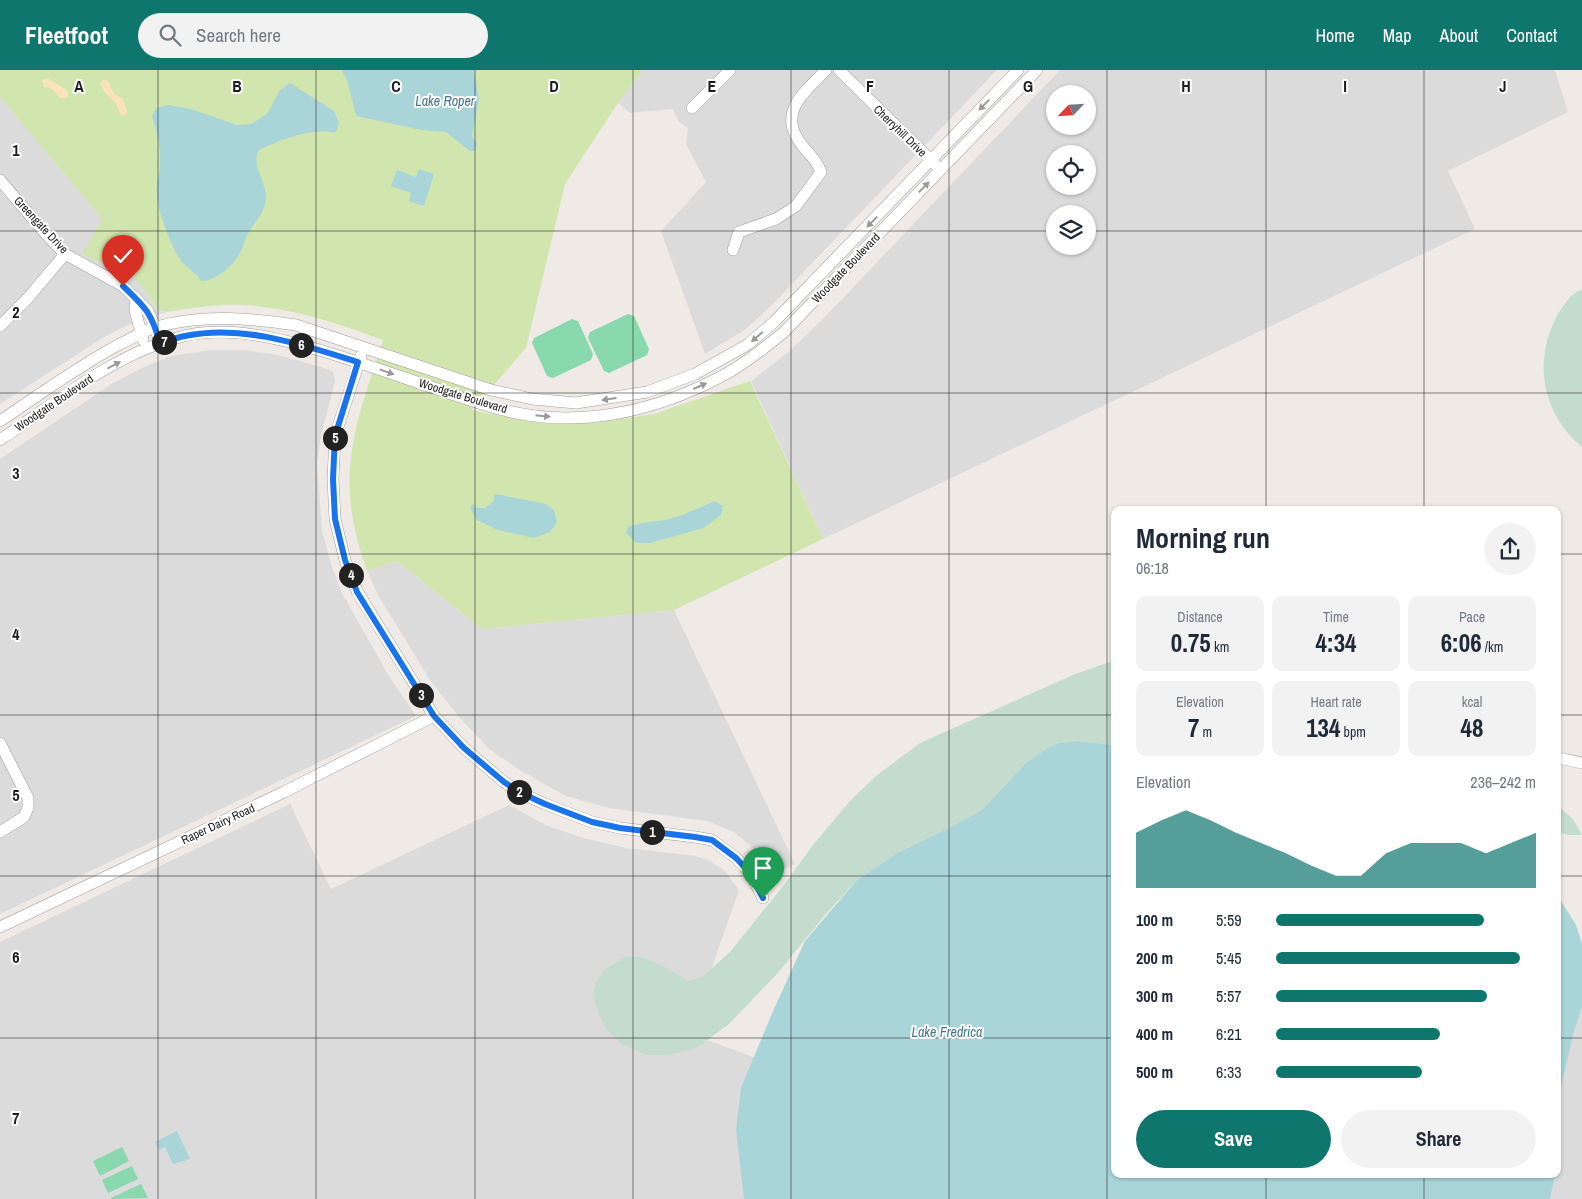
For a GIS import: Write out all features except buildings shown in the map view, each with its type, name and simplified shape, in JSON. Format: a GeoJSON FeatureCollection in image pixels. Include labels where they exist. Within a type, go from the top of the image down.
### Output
{"type":"FeatureCollection","features":[{"type":"Feature","properties":{"kind":"street"},"geometry":{"type":"LineString","coordinates":[[692,108],[730,70]]}},
{"type":"Feature","properties":{"kind":"street"},"geometry":{"type":"LineString","coordinates":[[733,250],[739,232],[776,219],[796,206],[821,172],[818,162],[796,137],[790,117],[796,102],[826,70]]}},
{"type":"Feature","properties":{"kind":"street","name":"Cherryhill Drive"},"geometry":{"type":"LineString","coordinates":[[839,70],[941,170]]}},
{"type":"Feature","properties":{"kind":"street","name":"Woodgate Boulevard"},"geometry":{"type":"LineString","coordinates":[[0,421],[63,377],[140,333],[181,322],[220,318],[263,320],[296,325],[491,390],[532,399],[576,403],[647,392],[696,374],[747,345],[778,318],[1018,70]]}},
{"type":"Feature","properties":{"kind":"street","name":"Woodgate Boulevard"},"geometry":{"type":"LineString","coordinates":[[0,440],[94,376],[145,349],[185,336],[214,333],[259,335],[303,346],[358,362],[500,410],[543,417],[582,418],[626,413],[661,403],[725,375],[783,333],[1037,70]]}},
{"type":"Feature","properties":{"kind":"street","name":"Greengate Drive"},"geometry":{"type":"LineString","coordinates":[[0,180],[65,254],[123,286],[148,310],[156,328],[160,344]]}},
{"type":"Feature","properties":{"kind":"street"},"geometry":{"type":"LineString","coordinates":[[897,196],[906,206]]}},
{"type":"Feature","properties":{"kind":"street"},"geometry":{"type":"LineString","coordinates":[[888,205],[897,215]]}},
{"type":"Feature","properties":{"kind":"street"},"geometry":{"type":"LineString","coordinates":[[0,326],[28,298],[65,254]]}},
{"type":"Feature","properties":{"kind":"street"},"geometry":{"type":"LineString","coordinates":[[136,298],[135,310],[145,349]]}},
{"type":"Feature","properties":{"kind":"street"},"geometry":{"type":"LineString","coordinates":[[778,318],[793,323]]}},
{"type":"Feature","properties":{"kind":"street"},"geometry":{"type":"LineString","coordinates":[[778,318],[783,333]]}},
{"type":"Feature","properties":{"kind":"street"},"geometry":{"type":"LineString","coordinates":[[364,347],[335,436],[333,479],[335,519],[345,560],[357,592],[434,716],[464,748],[504,782],[521,793],[545,804],[601,824],[712,840],[736,858],[750,873],[763,898]]}},
{"type":"Feature","properties":{"kind":"street"},"geometry":{"type":"LineString","coordinates":[[28,403],[36,416]]}},
{"type":"Feature","properties":{"kind":"street","name":"Raper Dairy Road"},"geometry":{"type":"LineString","coordinates":[[0,927],[284,792],[434,716]]}},
{"type":"Feature","properties":{"kind":"street"},"geometry":{"type":"LineString","coordinates":[[0,832],[24,817],[28,808],[28,798],[1,749]]}},
{"type":"Feature","properties":{"kind":"street"},"geometry":{"type":"LineString","coordinates":[[1561,759],[1582,763]]}},
{"type":"Feature","properties":{"kind":"shaded area"},"geometry":{"type":"Polygon","coordinates":[[[643,70],[997,70],[772,305],[746,329],[705,354],[661,231],[706,182],[686,144],[688,128],[678,121],[673,109],[630,113],[618,103],[643,70]]]}},
{"type":"Feature","properties":{"kind":"shaded area"},"geometry":{"type":"Polygon","coordinates":[[[1060,70],[1555,70],[1568,112],[1448,171],[1475,229],[823,539],[751,381],[788,352],[823,319],[1060,70]]]}},
{"type":"Feature","properties":{"kind":"shaded area"},"geometry":{"type":"Polygon","coordinates":[[[0,97],[102,219],[117,269],[132,277],[143,287],[154,306],[161,312],[166,312],[130,324],[104,337],[0,404],[0,97]]]}},
{"type":"Feature","properties":{"kind":"shaded area"},"geometry":{"type":"Polygon","coordinates":[[[210,350],[245,350],[278,355],[333,372],[335,381],[321,436],[317,463],[322,531],[341,591],[387,673],[416,716],[0,914],[0,459],[113,383],[171,356],[210,350]]]}},
{"type":"Feature","properties":{"kind":"shaded area"},"geometry":{"type":"Polygon","coordinates":[[[397,561],[482,629],[674,610],[795,864],[771,875],[763,860],[752,847],[734,832],[707,821],[609,808],[566,796],[523,772],[489,749],[460,718],[432,683],[379,597],[367,571],[397,561]]]}},
{"type":"Feature","properties":{"kind":"shaded area"},"geometry":{"type":"Polygon","coordinates":[[[290,804],[331,889],[509,805],[546,825],[583,838],[626,848],[696,856],[710,861],[725,871],[739,890],[689,1033],[916,1118],[954,1199],[0,1199],[0,942],[290,804]]]}},
{"type":"Feature","properties":{"kind":"shaded area"},"geometry":{"type":"Polygon","coordinates":[[[1582,944],[1582,1199],[1266,1199],[1256,1178],[1561,1178],[1561,954],[1582,944]]]}},
{"type":"Feature","properties":{"kind":"green space"},"geometry":{"type":"Polygon","coordinates":[[[0,70],[643,70],[618,103],[565,184],[526,348],[472,410],[532,422],[593,423],[654,414],[750,381],[823,539],[674,610],[482,629],[397,561],[367,571],[352,515],[350,473],[356,428],[383,340],[324,320],[264,307],[223,305],[166,312],[157,310],[143,287],[132,277],[82,254],[102,219],[0,97],[0,70]]]}},
{"type":"Feature","properties":{"kind":"green space"},"geometry":{"type":"Polygon","coordinates":[[[1582,290],[1582,447],[1568,434],[1550,403],[1545,385],[1544,368],[1545,350],[1558,314],[1571,296],[1582,290]]]}},
{"type":"Feature","properties":{"kind":"green space"},"geometry":{"type":"Polygon","coordinates":[[[628,314],[634,316],[649,349],[647,355],[609,373],[604,371],[588,338],[590,332],[628,314]]]}},
{"type":"Feature","properties":{"kind":"green space"},"geometry":{"type":"Polygon","coordinates":[[[572,319],[578,321],[593,354],[591,360],[553,378],[547,376],[532,343],[534,338],[572,319]]]}},
{"type":"Feature","properties":{"kind":"green space"},"geometry":{"type":"Polygon","coordinates":[[[1111,661],[1111,745],[1077,741],[1060,743],[1046,749],[1027,762],[982,810],[899,852],[857,880],[825,915],[776,975],[729,1024],[695,1049],[668,1055],[646,1055],[622,1044],[606,1029],[593,996],[596,982],[604,970],[624,957],[641,957],[663,966],[688,981],[702,977],[730,952],[780,890],[813,845],[850,801],[876,776],[920,743],[1073,675],[1111,661]]]}},
{"type":"Feature","properties":{"kind":"green space"},"geometry":{"type":"Polygon","coordinates":[[[1561,809],[1573,819],[1582,835],[1561,833],[1561,809]]]}},
{"type":"Feature","properties":{"kind":"green space"},"geometry":{"type":"Polygon","coordinates":[[[122,1147],[129,1161],[100,1176],[93,1161],[122,1147]]]}},
{"type":"Feature","properties":{"kind":"green space"},"geometry":{"type":"Polygon","coordinates":[[[132,1166],[138,1179],[108,1193],[102,1180],[132,1166]]]}},
{"type":"Feature","properties":{"kind":"green space"},"geometry":{"type":"Polygon","coordinates":[[[141,1184],[148,1198],[111,1199],[111,1198],[141,1184]]]}},
{"type":"Feature","properties":{"kind":"sand"},"geometry":{"type":"Polygon","coordinates":[[[47,78],[67,90],[67,98],[60,98],[51,88],[44,87],[42,80],[47,78]]]}},
{"type":"Feature","properties":{"kind":"sand"},"geometry":{"type":"Polygon","coordinates":[[[103,80],[108,81],[114,94],[122,98],[128,112],[125,115],[120,114],[115,102],[104,92],[100,83],[103,80]]]}},
{"type":"Feature","properties":{"kind":"water","name":"Lake Roper"},"geometry":{"type":"Polygon","coordinates":[[[342,70],[474,70],[479,99],[472,136],[477,143],[475,151],[470,151],[446,132],[422,130],[356,116],[348,83],[342,70]]]}},
{"type":"Feature","properties":{"kind":"water"},"geometry":{"type":"Polygon","coordinates":[[[290,83],[334,111],[339,123],[335,133],[306,133],[276,142],[259,150],[256,161],[266,192],[264,208],[247,235],[235,261],[220,275],[201,281],[178,256],[166,231],[160,212],[157,192],[160,164],[159,148],[157,132],[152,117],[156,108],[168,105],[191,109],[237,125],[251,124],[267,114],[280,90],[290,83]]]}},
{"type":"Feature","properties":{"kind":"water"},"geometry":{"type":"Polygon","coordinates":[[[419,169],[434,174],[424,206],[409,201],[411,193],[391,186],[397,170],[416,177],[419,169]]]}},
{"type":"Feature","properties":{"kind":"water"},"geometry":{"type":"Polygon","coordinates":[[[495,494],[546,504],[554,510],[557,522],[550,532],[534,538],[498,530],[477,520],[470,508],[473,504],[476,508],[485,508],[493,502],[495,494]]]}},
{"type":"Feature","properties":{"kind":"water"},"geometry":{"type":"Polygon","coordinates":[[[715,501],[723,506],[721,515],[703,528],[650,543],[637,543],[626,533],[628,527],[676,517],[715,501]]]}},
{"type":"Feature","properties":{"kind":"water","name":"Lake Fredrica"},"geometry":{"type":"Polygon","coordinates":[[[1077,741],[1111,745],[1111,1178],[1554,1178],[1550,1199],[744,1199],[736,1130],[741,1088],[805,941],[857,880],[899,852],[982,810],[1027,762],[1059,743],[1077,741]]]}},
{"type":"Feature","properties":{"kind":"water"},"geometry":{"type":"Polygon","coordinates":[[[1561,901],[1576,925],[1582,944],[1582,1007],[1573,1034],[1561,1087],[1561,901]]]}},
{"type":"Feature","properties":{"kind":"water"},"geometry":{"type":"Polygon","coordinates":[[[177,1131],[190,1159],[173,1164],[165,1147],[159,1150],[155,1142],[177,1131]]]}},
{"type":"Feature","properties":{"kind":"route"},"geometry":{"type":"LineString","coordinates":[[123,286],[148,310],[156,328],[160,344],[185,336],[214,333],[259,335],[358,362],[335,436],[333,479],[335,519],[345,560],[357,592],[434,716],[464,748],[504,782],[521,793],[545,804],[592,822],[620,828],[712,840],[736,858],[750,873],[763,898]]}}]}
